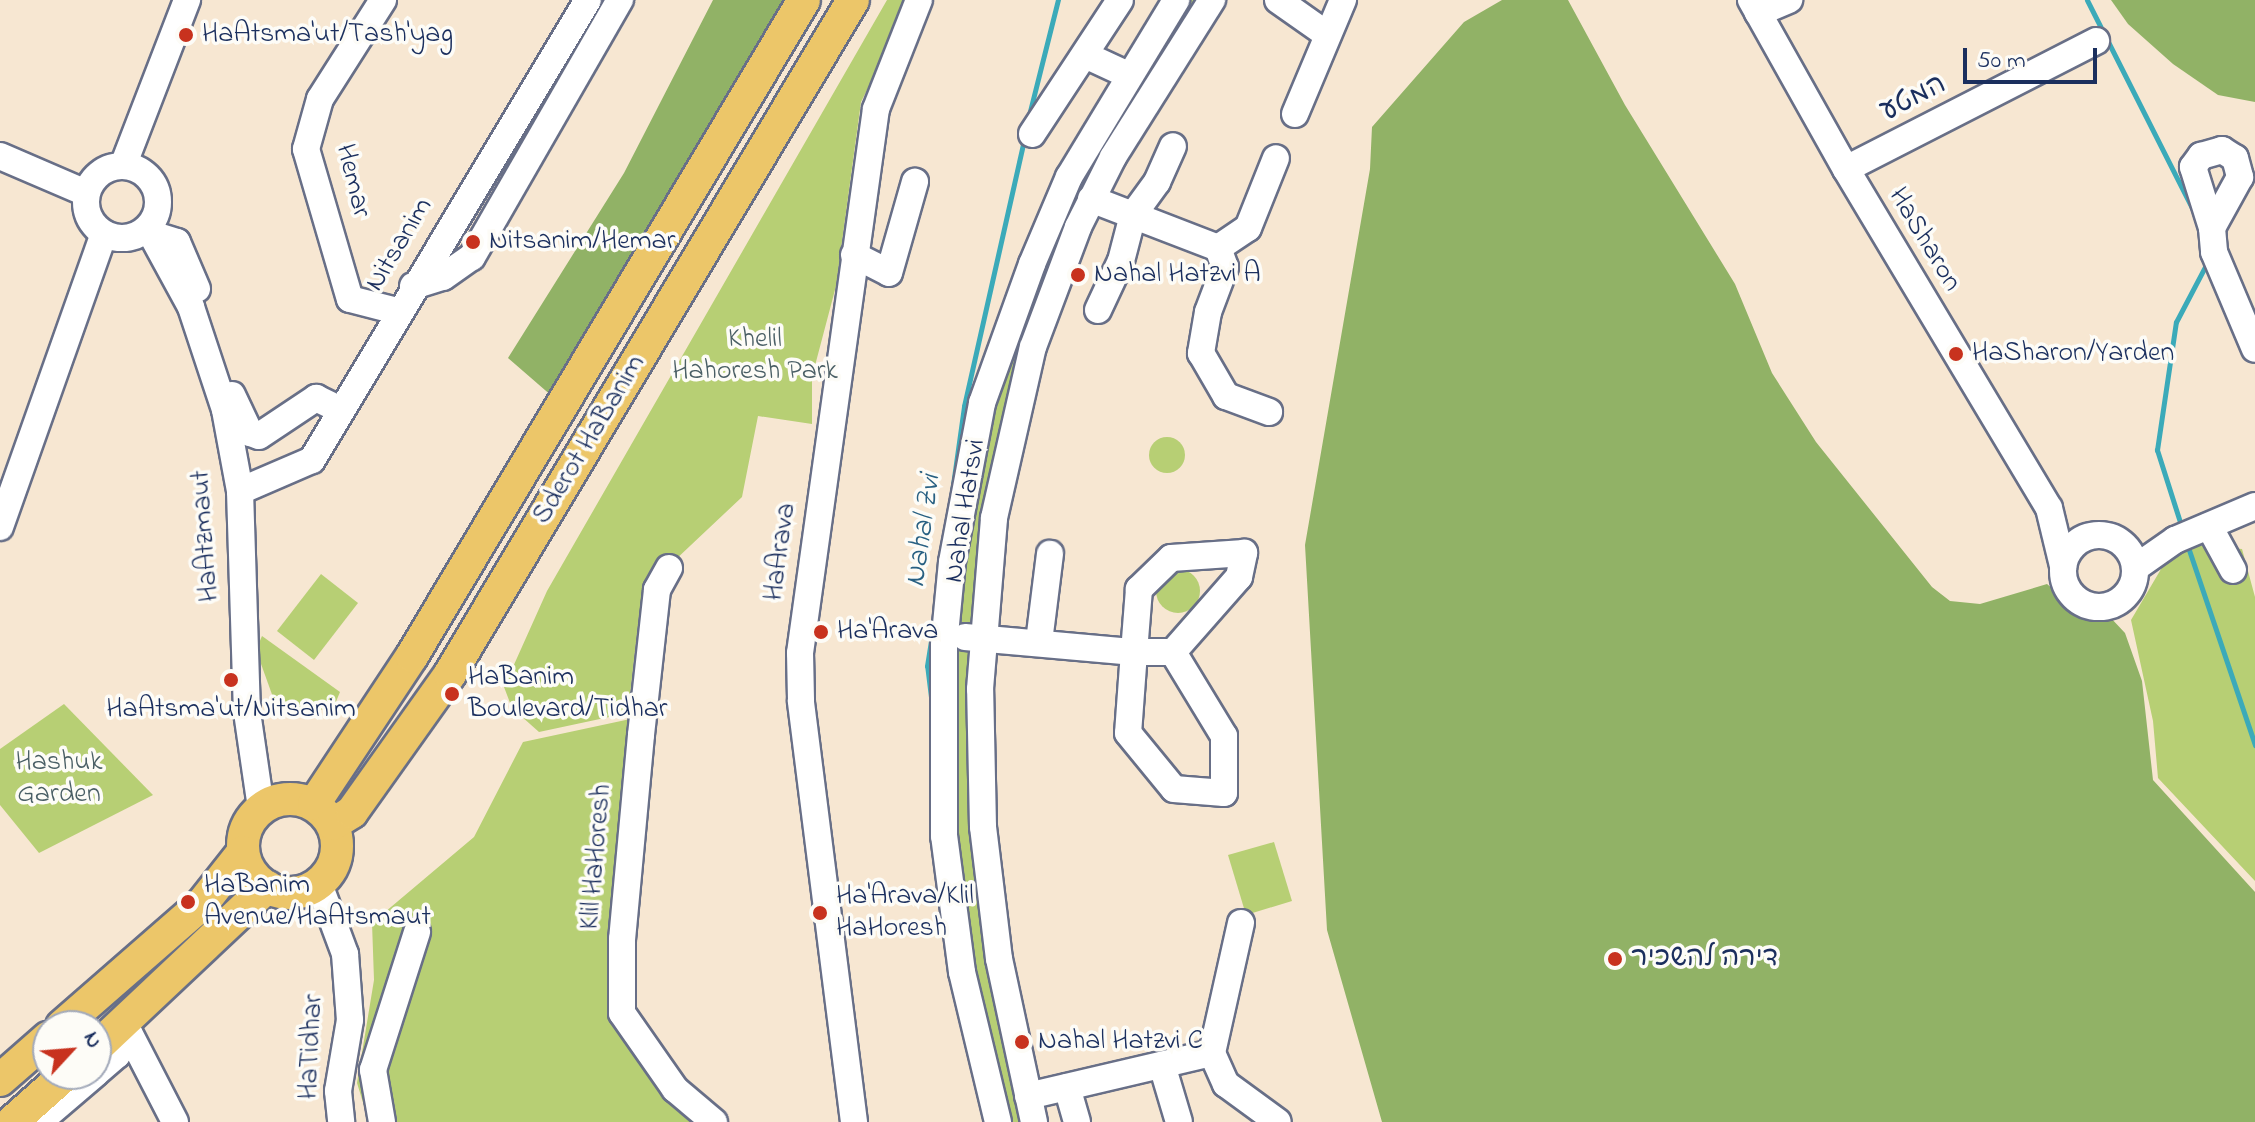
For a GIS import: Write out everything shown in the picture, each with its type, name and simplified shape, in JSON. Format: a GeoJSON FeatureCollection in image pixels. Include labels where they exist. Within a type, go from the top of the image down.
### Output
{"type":"FeatureCollection","features":[{"type":"Feature","properties":{"kind":"main road","name":"Sderot HaBanim"},"geometry":{"type":"LineString","coordinates":[[324,814],[412,656],[804,0]]}},
{"type":"Feature","properties":{"kind":"main road","name":"Sderot HaBanim"},"geometry":{"type":"LineString","coordinates":[[324,814],[352,812],[450,674],[853,0]]}},
{"type":"Feature","properties":{"kind":"main road"},"geometry":{"type":"LineString","coordinates":[[281,798],[324,814],[338,855],[319,884],[299,893],[267,887],[254,877],[243,852],[244,835],[261,808],[281,798]]}},
{"type":"Feature","properties":{"kind":"main road"},"geometry":{"type":"LineString","coordinates":[[80,1010],[202,904],[243,852]]}},
{"type":"Feature","properties":{"kind":"main road"},"geometry":{"type":"LineString","coordinates":[[112,1037],[126,1028],[267,887]]}},
{"type":"Feature","properties":{"kind":"main road"},"geometry":{"type":"LineString","coordinates":[[0,1080],[32,1052]]}},
{"type":"Feature","properties":{"kind":"main road"},"geometry":{"type":"LineString","coordinates":[[12,1122],[48,1090]]}},
{"type":"Feature","properties":{"kind":"street"},"geometry":{"type":"LineString","coordinates":[[123,166],[187,0]]}},
{"type":"Feature","properties":{"kind":"street","name":"Hemar"},"geometry":{"type":"LineString","coordinates":[[383,0],[320,99],[306,149],[350,299],[397,311]]}},
{"type":"Feature","properties":{"kind":"street","name":"Nitsanim"},"geometry":{"type":"LineString","coordinates":[[240,491],[312,460],[397,311],[588,0]]}},
{"type":"Feature","properties":{"kind":"street"},"geometry":{"type":"LineString","coordinates":[[413,286],[443,277],[472,257],[620,0]]}},
{"type":"Feature","properties":{"kind":"street","name":"HaArava"},"geometry":{"type":"LineString","coordinates":[[854,1122],[801,700],[800,653],[876,109],[919,0]]}},
{"type":"Feature","properties":{"kind":"street"},"geometry":{"type":"LineString","coordinates":[[1032,134],[1120,0]]}},
{"type":"Feature","properties":{"kind":"street","name":"Nahal Hatsvi"},"geometry":{"type":"LineString","coordinates":[[998,1122],[962,972],[949,876],[942,766],[945,636],[952,562],[982,403],[1069,177],[1176,0]]}},
{"type":"Feature","properties":{"kind":"street","name":"Nahal Hatsvi"},"geometry":{"type":"LineString","coordinates":[[1031,1109],[988,895],[979,761],[982,638],[992,531],[1014,415],[1033,347],[1091,199],[1212,0]]}},
{"type":"Feature","properties":{"kind":"street"},"geometry":{"type":"LineString","coordinates":[[1278,0],[1325,33]]}},
{"type":"Feature","properties":{"kind":"street"},"geometry":{"type":"LineString","coordinates":[[1295,114],[1325,33],[1343,0]]}},
{"type":"Feature","properties":{"kind":"street"},"geometry":{"type":"LineString","coordinates":[[1754,7],[1789,0]]}},
{"type":"Feature","properties":{"kind":"street","name":"HaSharon"},"geometry":{"type":"LineString","coordinates":[[1754,7],[1846,169],[2049,508],[2063,566]]}},
{"type":"Feature","properties":{"kind":"street","name":"המטע"},"geometry":{"type":"LineString","coordinates":[[1846,169],[2096,41]]}},
{"type":"Feature","properties":{"kind":"street"},"geometry":{"type":"LineString","coordinates":[[1085,55],[1128,75]]}},
{"type":"Feature","properties":{"kind":"street"},"geometry":{"type":"LineString","coordinates":[[1098,310],[1121,261],[1133,215],[1157,182],[1173,146]]}},
{"type":"Feature","properties":{"kind":"street"},"geometry":{"type":"LineString","coordinates":[[0,156],[86,193]]}},
{"type":"Feature","properties":{"kind":"street"},"geometry":{"type":"LineString","coordinates":[[1218,248],[1248,228],[1276,158]]}},
{"type":"Feature","properties":{"kind":"street"},"geometry":{"type":"LineString","coordinates":[[149,231],[158,207],[153,183],[123,166],[100,173],[86,193],[88,217],[104,234],[127,239],[149,231],[177,242],[250,433],[259,436],[316,398],[341,410]]}},
{"type":"Feature","properties":{"kind":"street"},"geometry":{"type":"LineString","coordinates":[[854,255],[889,273],[915,182]]}},
{"type":"Feature","properties":{"kind":"street"},"geometry":{"type":"LineString","coordinates":[[1091,199],[1218,248],[1225,267],[1208,312],[1201,353],[1226,396],[1269,412]]}},
{"type":"Feature","properties":{"kind":"street"},"geometry":{"type":"LineString","coordinates":[[2212,228],[2214,252],[2255,349]]}},
{"type":"Feature","properties":{"kind":"street","name":"HaAtzmaut"},"geometry":{"type":"LineString","coordinates":[[149,231],[191,307],[225,410],[240,491],[247,712],[261,808]]}},
{"type":"Feature","properties":{"kind":"street"},"geometry":{"type":"LineString","coordinates":[[0,527],[104,234]]}},
{"type":"Feature","properties":{"kind":"street"},"geometry":{"type":"LineString","coordinates":[[2175,540],[2121,542],[2092,535],[2073,545],[2063,566],[2075,597],[2096,607],[2127,593],[2135,568],[2175,540],[2255,506]]}},
{"type":"Feature","properties":{"kind":"street","name":"HaSharon"},"geometry":{"type":"LineString","coordinates":[[2049,508],[2092,535]]}},
{"type":"Feature","properties":{"kind":"street"},"geometry":{"type":"LineString","coordinates":[[2209,526],[2233,570]]}},
{"type":"Feature","properties":{"kind":"street"},"geometry":{"type":"LineString","coordinates":[[2121,542],[2135,568]]}},
{"type":"Feature","properties":{"kind":"street"},"geometry":{"type":"LineString","coordinates":[[945,636],[1134,652],[1173,652],[1239,577],[1244,553],[1171,558],[1139,589],[1134,652],[1128,733],[1174,789],[1224,793],[1224,736],[1173,652]]}},
{"type":"Feature","properties":{"kind":"street"},"geometry":{"type":"LineString","coordinates":[[1039,642],[1050,554]]}},
{"type":"Feature","properties":{"kind":"street","name":"Klil HaHoresh"},"geometry":{"type":"LineString","coordinates":[[669,568],[657,590],[641,735],[622,939],[622,1013],[675,1089],[714,1122]]}},
{"type":"Feature","properties":{"kind":"street","name":"HaTidhar"},"geometry":{"type":"LineString","coordinates":[[319,884],[345,954],[350,1020],[338,1091],[341,1122]]}},
{"type":"Feature","properties":{"kind":"street"},"geometry":{"type":"LineString","coordinates":[[1241,923],[1212,1053],[1226,1084],[1278,1122]]}},
{"type":"Feature","properties":{"kind":"street"},"geometry":{"type":"LineString","coordinates":[[382,1122],[373,1070],[417,932]]}},
{"type":"Feature","properties":{"kind":"street"},"geometry":{"type":"LineString","coordinates":[[112,1059],[117,1055],[126,1028]]}},
{"type":"Feature","properties":{"kind":"street"},"geometry":{"type":"LineString","coordinates":[[126,1028],[175,1122]]}},
{"type":"Feature","properties":{"kind":"street"},"geometry":{"type":"LineString","coordinates":[[1031,1109],[1067,1087],[1212,1053]]}},
{"type":"Feature","properties":{"kind":"street"},"geometry":{"type":"LineString","coordinates":[[1162,1065],[1179,1122]]}},
{"type":"Feature","properties":{"kind":"street"},"geometry":{"type":"LineString","coordinates":[[1067,1087],[1077,1122]]}},
{"type":"Feature","properties":{"kind":"street"},"geometry":{"type":"LineString","coordinates":[[39,1122],[76,1090]]}},
{"type":"Feature","properties":{"kind":"green space"},"geometry":{"type":"Polygon","coordinates":[[[713,0],[784,0],[553,397],[508,358],[624,173],[713,0]]]}},
{"type":"Feature","properties":{"kind":"green space","name":"Khelil Hahoresh Park"},"geometry":{"type":"Polygon","coordinates":[[[887,0],[912,0],[861,102],[836,286],[812,377],[812,424],[758,416],[742,497],[656,578],[639,616],[628,713],[539,732],[512,708],[504,687],[547,591],[887,0]]]}},
{"type":"Feature","properties":{"kind":"green space"},"geometry":{"type":"Polygon","coordinates":[[[1179,0],[1209,0],[1053,278],[978,626],[948,620],[974,452],[1054,214],[1179,0]]]}},
{"type":"Feature","properties":{"kind":"green space"},"geometry":{"type":"Polygon","coordinates":[[[1502,0],[1568,0],[1625,105],[1735,284],[1772,373],[1816,442],[1932,587],[1950,601],[1980,604],[2047,584],[2081,613],[2109,616],[2125,633],[2142,681],[2153,780],[2255,892],[2255,1122],[1382,1122],[1327,930],[1305,545],[1370,169],[1372,127],[1464,22],[1502,0]]]}},
{"type":"Feature","properties":{"kind":"green space"},"geometry":{"type":"Polygon","coordinates":[[[2111,0],[2255,0],[2255,102],[2218,95],[2173,64],[2128,24],[2111,0]]]}},
{"type":"Feature","properties":{"kind":"green space"},"geometry":{"type":"Polygon","coordinates":[[[1167,437],[1179,443],[1185,455],[1179,467],[1167,473],[1155,467],[1149,455],[1155,443],[1167,437]]]}},
{"type":"Feature","properties":{"kind":"green space"},"geometry":{"type":"Polygon","coordinates":[[[2196,545],[2242,549],[2255,597],[2255,881],[2158,778],[2153,721],[2131,620],[2164,564],[2196,545]]]}},
{"type":"Feature","properties":{"kind":"green space"},"geometry":{"type":"Polygon","coordinates":[[[1178,569],[1194,575],[1200,591],[1194,607],[1178,613],[1162,607],[1156,591],[1162,575],[1178,569]]]}},
{"type":"Feature","properties":{"kind":"green space"},"geometry":{"type":"Polygon","coordinates":[[[321,574],[358,603],[314,660],[277,631],[321,574]]]}},
{"type":"Feature","properties":{"kind":"green space"},"geometry":{"type":"Polygon","coordinates":[[[262,636],[340,692],[335,704],[309,715],[288,712],[274,700],[256,650],[262,636]]]}},
{"type":"Feature","properties":{"kind":"green space"},"geometry":{"type":"Polygon","coordinates":[[[947,644],[977,646],[975,752],[1030,1122],[1001,1122],[952,880],[947,644]]]}},
{"type":"Feature","properties":{"kind":"green space","name":"Hashuk Garden"},"geometry":{"type":"Polygon","coordinates":[[[64,704],[153,795],[39,853],[0,805],[0,749],[64,704]]]}},
{"type":"Feature","properties":{"kind":"green space"},"geometry":{"type":"Polygon","coordinates":[[[635,718],[612,1001],[700,1122],[369,1122],[357,1083],[374,980],[372,923],[474,837],[523,742],[635,718]]]}},
{"type":"Feature","properties":{"kind":"green space"},"geometry":{"type":"Polygon","coordinates":[[[1274,842],[1292,901],[1246,915],[1228,855],[1274,842]]]}},
{"type":"Feature","properties":{"kind":"waterway","name":"Nahal Zvi"},"geometry":{"type":"LineString","coordinates":[[1028,119],[1058,0]]}},
{"type":"Feature","properties":{"kind":"waterway"},"geometry":{"type":"LineString","coordinates":[[2087,0],[2194,212]]}},
{"type":"Feature","properties":{"kind":"waterway","name":"Nahal Zvi"},"geometry":{"type":"LineString","coordinates":[[951,499],[964,406],[1025,136]]}},
{"type":"Feature","properties":{"kind":"waterway"},"geometry":{"type":"LineString","coordinates":[[2180,522],[2157,450],[2176,322],[2207,263]]}},
{"type":"Feature","properties":{"kind":"waterway"},"geometry":{"type":"LineString","coordinates":[[2189,550],[2255,745]]}},
{"type":"Feature","properties":{"kind":"waterway","name":"Nahal Zvi"},"geometry":{"type":"LineString","coordinates":[[931,697],[927,666],[933,627]]}},
{"type":"Feature","properties":{"kind":"place","name":"HaAtsma'ut/Tash'yag"},"geometry":{"type":"Point","coordinates":[186,35]}},
{"type":"Feature","properties":{"kind":"place","name":"Nitsanim/Hemar"},"geometry":{"type":"Point","coordinates":[473,242]}},
{"type":"Feature","properties":{"kind":"place","name":"Nahal Hatzvi A"},"geometry":{"type":"Point","coordinates":[1078,275]}},
{"type":"Feature","properties":{"kind":"place","name":"HaSharon/Yarden"},"geometry":{"type":"Point","coordinates":[1956,354]}},
{"type":"Feature","properties":{"kind":"place","name":"Ha'Arava"},"geometry":{"type":"Point","coordinates":[821,632]}},
{"type":"Feature","properties":{"kind":"place","name":"HaAtsma'ut/Nitsanim"},"geometry":{"type":"Point","coordinates":[231,680]}},
{"type":"Feature","properties":{"kind":"place","name":"HaBanim Boulevard/Tidhar"},"geometry":{"type":"Point","coordinates":[452,694]}},
{"type":"Feature","properties":{"kind":"place","name":"HaBanim Avenue/HaAtsmaut"},"geometry":{"type":"Point","coordinates":[188,902]}},
{"type":"Feature","properties":{"kind":"place","name":"Ha'Arava/Klil HaHoresh"},"geometry":{"type":"Point","coordinates":[820,913]}},
{"type":"Feature","properties":{"kind":"place","name":"דירה להשכיר"},"geometry":{"type":"Point","coordinates":[1615,959]}},
{"type":"Feature","properties":{"kind":"place","name":"Nahal Hatzvi C"},"geometry":{"type":"Point","coordinates":[1022,1042]}}]}
